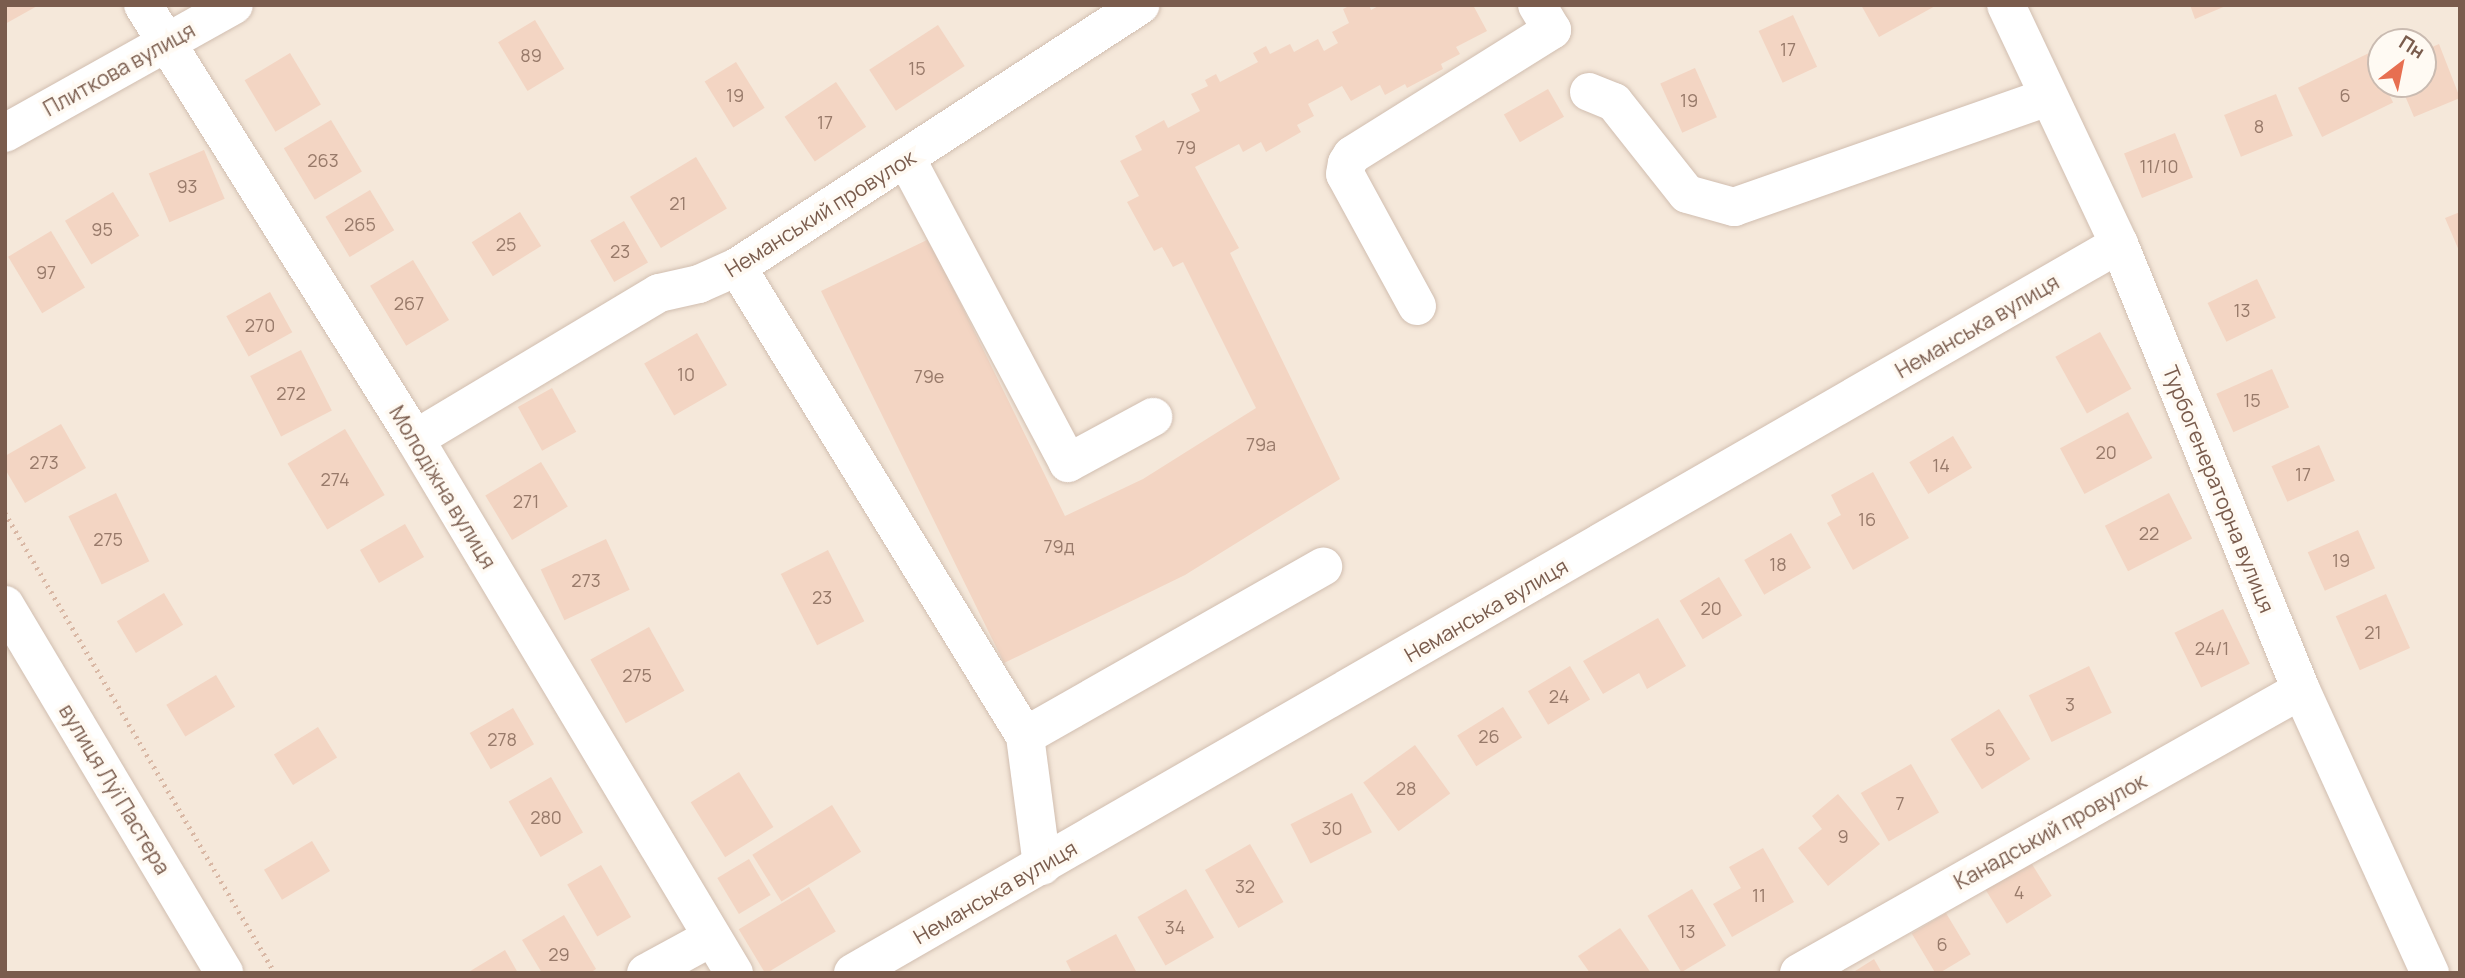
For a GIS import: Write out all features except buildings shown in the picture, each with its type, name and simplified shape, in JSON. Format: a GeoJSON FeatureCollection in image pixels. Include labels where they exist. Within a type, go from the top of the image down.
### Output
{"type":"FeatureCollection","features":[{"type":"Feature","properties":{"kind":"street","name":"Молодіжна вулиця"},"geometry":{"type":"LineString","coordinates":[[144,5],[165,43],[415,439],[734,973]]}},
{"type":"Feature","properties":{"kind":"street","name":"Плиткова вулиця"},"geometry":{"type":"LineString","coordinates":[[5,133],[234,5]]}},
{"type":"Feature","properties":{"kind":"street","name":"Неманський провулок"},"geometry":{"type":"LineString","coordinates":[[415,439],[659,293],[699,284],[737,267],[907,160],[1140,5]]}},
{"type":"Feature","properties":{"kind":"street"},"geometry":{"type":"LineString","coordinates":[[1417,306],[1345,174],[1347,163],[1352,155],[1552,30],[1537,5]]}},
{"type":"Feature","properties":{"kind":"street","name":"Турбогенераторна вулиця"},"geometry":{"type":"LineString","coordinates":[[2006,5],[2046,98],[2119,244],[2301,690],[2430,973]]}},
{"type":"Feature","properties":{"kind":"street"},"geometry":{"type":"LineString","coordinates":[[1589,92],[1614,102],[1687,194],[1734,207],[2046,98]]}},
{"type":"Feature","properties":{"kind":"street"},"geometry":{"type":"LineString","coordinates":[[907,160],[1068,463],[1153,417]]}},
{"type":"Feature","properties":{"kind":"street","name":"Неманська вулиця"},"geometry":{"type":"LineString","coordinates":[[853,973],[2119,244]]}},
{"type":"Feature","properties":{"kind":"street"},"geometry":{"type":"LineString","coordinates":[[737,267],[1025,736],[1042,866]]}},
{"type":"Feature","properties":{"kind":"street"},"geometry":{"type":"LineString","coordinates":[[1025,736],[1324,567]]}},
{"type":"Feature","properties":{"kind":"street","name":"вулиця Луї Пастера"},"geometry":{"type":"LineString","coordinates":[[8,616],[211,968]]}},
{"type":"Feature","properties":{"kind":"street","name":"Канадський провулок"},"geometry":{"type":"LineString","coordinates":[[1799,973],[2301,690]]}},
{"type":"Feature","properties":{"kind":"street"},"geometry":{"type":"LineString","coordinates":[[646,973],[712,937]]}},
{"type":"Feature","properties":{"kind":"path"},"geometry":{"type":"LineString","coordinates":[[5,513],[275,973]]}},
{"type":"Feature","properties":{"kind":"shaded area"},"geometry":{"type":"Polygon","coordinates":[[[5,5],[2460,5],[2460,973],[5,973],[5,5]]]}}]}
